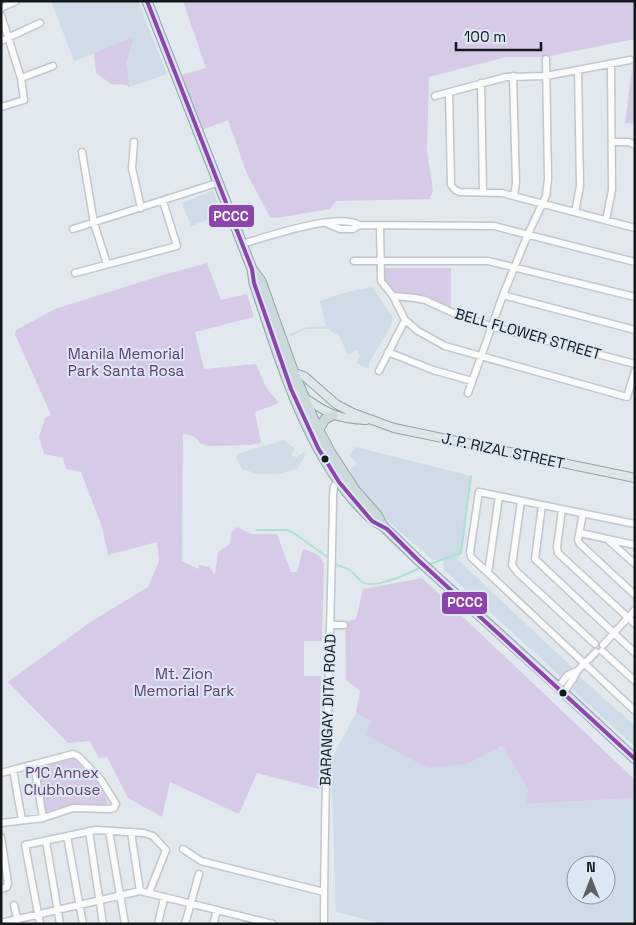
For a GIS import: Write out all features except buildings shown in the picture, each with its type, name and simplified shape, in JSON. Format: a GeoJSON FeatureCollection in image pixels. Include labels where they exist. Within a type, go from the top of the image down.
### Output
{"type":"FeatureCollection","features":[{"type":"Feature","properties":{"kind":"highway"},"geometry":{"type":"LineString","coordinates":[[147,1],[252,269],[261,281],[290,374],[303,396],[349,494],[372,520],[383,526],[635,759]]}},
{"type":"Feature","properties":{"kind":"highway"},"geometry":{"type":"LineString","coordinates":[[290,374],[291,389],[318,448],[340,477],[355,490],[377,515],[383,526]]}},
{"type":"Feature","properties":{"kind":"highway"},"geometry":{"type":"LineString","coordinates":[[318,430],[325,419],[333,415]]}},
{"type":"Feature","properties":{"kind":"main road","name":"J. P. RIZAL STREET"},"geometry":{"type":"LineString","coordinates":[[290,374],[304,376],[336,404],[353,413],[403,430],[635,478]]}},
{"type":"Feature","properties":{"kind":"main road","name":"J. P. RIZAL STREET"},"geometry":{"type":"LineString","coordinates":[[291,389],[333,415],[354,420],[373,420]]}},
{"type":"Feature","properties":{"kind":"street"},"geometry":{"type":"LineString","coordinates":[[1,8],[16,1]]}},
{"type":"Feature","properties":{"kind":"street"},"geometry":{"type":"LineString","coordinates":[[1,15],[5,40],[21,78],[24,100],[1,107]]}},
{"type":"Feature","properties":{"kind":"street"},"geometry":{"type":"LineString","coordinates":[[5,40],[40,23]]}},
{"type":"Feature","properties":{"kind":"street"},"geometry":{"type":"LineString","coordinates":[[468,393],[490,326],[514,266],[546,196],[548,178],[546,60]]}},
{"type":"Feature","properties":{"kind":"street"},"geometry":{"type":"LineString","coordinates":[[435,96],[513,76],[546,76],[630,60]]}},
{"type":"Feature","properties":{"kind":"street"},"geometry":{"type":"LineString","coordinates":[[606,220],[612,190],[611,64]]}},
{"type":"Feature","properties":{"kind":"street"},"geometry":{"type":"LineString","coordinates":[[21,78],[54,66]]}},
{"type":"Feature","properties":{"kind":"street"},"geometry":{"type":"LineString","coordinates":[[575,212],[580,186],[578,70]]}},
{"type":"Feature","properties":{"kind":"street"},"geometry":{"type":"LineString","coordinates":[[513,76],[516,183],[514,195]]}},
{"type":"Feature","properties":{"kind":"street"},"geometry":{"type":"LineString","coordinates":[[481,83],[484,192]]}},
{"type":"Feature","properties":{"kind":"street"},"geometry":{"type":"LineString","coordinates":[[449,92],[451,185],[455,190],[460,192],[514,195],[635,228]]}},
{"type":"Feature","properties":{"kind":"street"},"geometry":{"type":"LineString","coordinates":[[134,142],[132,168],[141,208]]}},
{"type":"Feature","properties":{"kind":"street"},"geometry":{"type":"LineString","coordinates":[[612,142],[629,142],[635,145]]}},
{"type":"Feature","properties":{"kind":"street"},"geometry":{"type":"LineString","coordinates":[[82,152],[94,223],[107,264]]}},
{"type":"Feature","properties":{"kind":"street"},"geometry":{"type":"LineString","coordinates":[[74,229],[217,183]]}},
{"type":"Feature","properties":{"kind":"street"},"geometry":{"type":"LineString","coordinates":[[75,273],[177,246],[163,201]]}},
{"type":"Feature","properties":{"kind":"street"},"geometry":{"type":"LineString","coordinates":[[242,244],[290,230],[332,221],[354,222],[359,225],[494,226],[635,262]]}},
{"type":"Feature","properties":{"kind":"street"},"geometry":{"type":"LineString","coordinates":[[380,225],[381,281],[393,296],[405,320],[418,331],[445,346],[627,397],[635,371]]}},
{"type":"Feature","properties":{"kind":"street"},"geometry":{"type":"LineString","coordinates":[[354,261],[488,260],[635,297]]}},
{"type":"Feature","properties":{"kind":"street"},"geometry":{"type":"LineString","coordinates":[[503,295],[635,330]]}},
{"type":"Feature","properties":{"kind":"street","name":"BELL FLOWER STREET"},"geometry":{"type":"LineString","coordinates":[[393,296],[425,300],[460,316],[490,326],[635,364]]}},
{"type":"Feature","properties":{"kind":"street"},"geometry":{"type":"LineString","coordinates":[[378,371],[405,320]]}},
{"type":"Feature","properties":{"kind":"street"},"geometry":{"type":"LineString","coordinates":[[388,352],[433,370],[472,382]]}},
{"type":"Feature","properties":{"kind":"street","name":"BARANGAY DITA ROAD"},"geometry":{"type":"LineString","coordinates":[[324,924],[333,496],[334,487],[340,477]]}},
{"type":"Feature","properties":{"kind":"street"},"geometry":{"type":"LineString","coordinates":[[333,496],[335,491],[340,490],[349,494]]}},
{"type":"Feature","properties":{"kind":"street"},"geometry":{"type":"LineString","coordinates":[[635,524],[479,492],[470,552],[471,557],[635,711]]}},
{"type":"Feature","properties":{"kind":"street"},"geometry":{"type":"LineString","coordinates":[[488,573],[499,496]]}},
{"type":"Feature","properties":{"kind":"street"},"geometry":{"type":"LineString","coordinates":[[521,500],[512,565],[517,572],[635,681]]}},
{"type":"Feature","properties":{"kind":"street"},"geometry":{"type":"LineString","coordinates":[[542,505],[535,559],[635,653]]}},
{"type":"Feature","properties":{"kind":"street"},"geometry":{"type":"LineString","coordinates":[[562,509],[557,547],[558,553],[635,624]]}},
{"type":"Feature","properties":{"kind":"street"},"geometry":{"type":"LineString","coordinates":[[584,513],[578,540],[580,544],[635,595]]}},
{"type":"Feature","properties":{"kind":"street"},"geometry":{"type":"LineString","coordinates":[[580,533],[635,545]]}},
{"type":"Feature","properties":{"kind":"street"},"geometry":{"type":"LineString","coordinates":[[607,539],[635,564]]}},
{"type":"Feature","properties":{"kind":"street"},"geometry":{"type":"LineString","coordinates":[[561,689],[573,679],[584,663],[635,610]]}},
{"type":"Feature","properties":{"kind":"street"},"geometry":{"type":"LineString","coordinates":[[330,625],[344,625]]}},
{"type":"Feature","properties":{"kind":"street"},"geometry":{"type":"LineString","coordinates":[[1,772],[68,754],[78,756],[101,780],[116,804],[114,808],[110,809],[73,808],[43,818],[1,823]]}},
{"type":"Feature","properties":{"kind":"street"},"geometry":{"type":"LineString","coordinates":[[34,764],[43,818]]}},
{"type":"Feature","properties":{"kind":"street"},"geometry":{"type":"LineString","coordinates":[[12,770],[22,820]]}},
{"type":"Feature","properties":{"kind":"street"},"geometry":{"type":"LineString","coordinates":[[89,831],[103,924]]}},
{"type":"Feature","properties":{"kind":"street"},"geometry":{"type":"LineString","coordinates":[[40,924],[25,845],[89,831],[144,833],[153,836],[166,850],[149,893]]}},
{"type":"Feature","properties":{"kind":"street"},"geometry":{"type":"LineString","coordinates":[[110,831],[125,924]]}},
{"type":"Feature","properties":{"kind":"street"},"geometry":{"type":"LineString","coordinates":[[131,832],[140,891]]}},
{"type":"Feature","properties":{"kind":"street"},"geometry":{"type":"LineString","coordinates":[[67,836],[83,924]]}},
{"type":"Feature","properties":{"kind":"street"},"geometry":{"type":"LineString","coordinates":[[1,837],[8,884],[7,887],[1,889]]}},
{"type":"Feature","properties":{"kind":"street"},"geometry":{"type":"LineString","coordinates":[[46,841],[60,924]]}},
{"type":"Feature","properties":{"kind":"street"},"geometry":{"type":"LineString","coordinates":[[183,849],[201,861],[324,892]]}},
{"type":"Feature","properties":{"kind":"street"},"geometry":{"type":"LineString","coordinates":[[184,924],[199,874]]}},
{"type":"Feature","properties":{"kind":"street"},"geometry":{"type":"LineString","coordinates":[[1,923],[17,922],[38,915],[140,891],[274,924]]}},
{"type":"Feature","properties":{"kind":"street"},"geometry":{"type":"LineString","coordinates":[[158,924],[164,898]]}},
{"type":"Feature","properties":{"kind":"street"},"geometry":{"type":"LineString","coordinates":[[14,905],[17,922]]}},
{"type":"Feature","properties":{"kind":"street"},"geometry":{"type":"LineString","coordinates":[[213,924],[217,910]]}},
{"type":"Feature","properties":{"kind":"shaded area"},"geometry":{"type":"Polygon","coordinates":[[[51,1],[138,1],[167,74],[130,87],[126,64],[133,42],[132,39],[74,61],[51,1]]]}},
{"type":"Feature","properties":{"kind":"shaded area"},"geometry":{"type":"Polygon","coordinates":[[[213,191],[222,214],[191,226],[182,203],[213,191]]]}},
{"type":"Feature","properties":{"kind":"shaded area"},"geometry":{"type":"Polygon","coordinates":[[[372,287],[393,318],[391,326],[369,363],[369,369],[356,363],[360,356],[356,350],[348,355],[339,336],[328,329],[306,329],[290,337],[289,334],[306,327],[326,326],[320,301],[347,292],[372,287]]]}},
{"type":"Feature","properties":{"kind":"shaded area"},"geometry":{"type":"Polygon","coordinates":[[[284,440],[294,448],[292,456],[297,457],[304,452],[305,456],[297,469],[277,474],[258,474],[242,469],[236,457],[243,452],[284,440]]]}},
{"type":"Feature","properties":{"kind":"shaded area"},"geometry":{"type":"Polygon","coordinates":[[[356,447],[471,476],[461,553],[458,560],[573,668],[562,678],[444,570],[443,560],[433,560],[390,523],[352,479],[350,470],[357,464],[349,455],[356,447]]]}},
{"type":"Feature","properties":{"kind":"shaded area"},"geometry":{"type":"Polygon","coordinates":[[[579,676],[635,726],[635,747],[570,687],[579,676]]]}},
{"type":"Feature","properties":{"kind":"shaded area"},"geometry":{"type":"Polygon","coordinates":[[[356,713],[371,721],[366,735],[468,764],[502,746],[528,789],[528,804],[635,798],[635,924],[384,924],[336,912],[331,760],[356,713]]]}},
{"type":"Feature","properties":{"kind":"green space"},"geometry":{"type":"Polygon","coordinates":[[[183,1],[635,1],[635,39],[544,57],[506,57],[429,77],[427,150],[433,190],[430,199],[336,201],[330,209],[277,218],[270,217],[247,174],[228,120],[202,130],[182,75],[206,68],[183,1]]]}},
{"type":"Feature","properties":{"kind":"green space"},"geometry":{"type":"Polygon","coordinates":[[[132,38],[133,42],[126,64],[130,87],[111,84],[96,73],[94,53],[132,38]]]}},
{"type":"Feature","properties":{"kind":"green space"},"geometry":{"type":"Polygon","coordinates":[[[635,44],[635,124],[625,123],[635,44]]]}},
{"type":"Feature","properties":{"kind":"green space"},"geometry":{"type":"Polygon","coordinates":[[[207,263],[221,300],[247,294],[254,317],[195,332],[204,369],[256,364],[266,387],[279,403],[255,412],[261,443],[207,446],[200,443],[195,437],[183,433],[182,561],[198,569],[199,565],[209,567],[215,575],[218,552],[230,544],[231,533],[237,527],[251,534],[277,534],[291,572],[297,572],[303,549],[320,557],[324,563],[322,641],[304,641],[304,676],[321,676],[319,789],[257,773],[239,814],[170,782],[162,817],[128,798],[107,757],[99,758],[90,741],[68,743],[8,682],[92,621],[148,587],[159,561],[157,542],[108,555],[102,527],[81,472],[66,469],[63,458],[44,454],[39,437],[45,418],[51,415],[15,334],[16,330],[55,309],[207,263]]]}},
{"type":"Feature","properties":{"kind":"green space"},"geometry":{"type":"Polygon","coordinates":[[[380,268],[451,268],[451,309],[393,294],[386,288],[380,268]]]}},
{"type":"Feature","properties":{"kind":"green space"},"geometry":{"type":"Polygon","coordinates":[[[422,578],[635,780],[635,798],[527,804],[528,789],[502,746],[468,764],[428,768],[366,735],[371,721],[356,713],[360,691],[346,680],[345,622],[356,619],[363,589],[422,578]]]}},
{"type":"Feature","properties":{"kind":"green space","name":"P1C Annex Clubhouse"},"geometry":{"type":"Polygon","coordinates":[[[74,757],[99,782],[108,803],[106,805],[81,804],[61,807],[44,813],[32,765],[74,757]]]}},
{"type":"Feature","properties":{"kind":"waterway"},"geometry":{"type":"LineString","coordinates":[[427,565],[461,553],[471,476]]}},
{"type":"Feature","properties":{"kind":"waterway"},"geometry":{"type":"LineString","coordinates":[[257,530],[287,530],[330,559]]}},
{"type":"Feature","properties":{"kind":"waterway"},"geometry":{"type":"LineString","coordinates":[[333,563],[349,569],[362,582],[368,584],[384,582],[422,567]]}},
{"type":"Feature","properties":{"kind":"transit line","name":"PCCC"},"geometry":{"type":"LineString","coordinates":[[147,1],[252,269],[254,283],[291,389],[318,448],[339,482],[372,521],[387,529],[417,559],[635,759]]}},
{"type":"Feature","properties":{"kind":"park label","name":"Manila Memorial Park Santa Rosa"},"geometry":{"type":"Point","coordinates":[126,362]}},
{"type":"Feature","properties":{"kind":"park label","name":"Mt. Zion Memorial Park"},"geometry":{"type":"Point","coordinates":[184,682]}}]}
